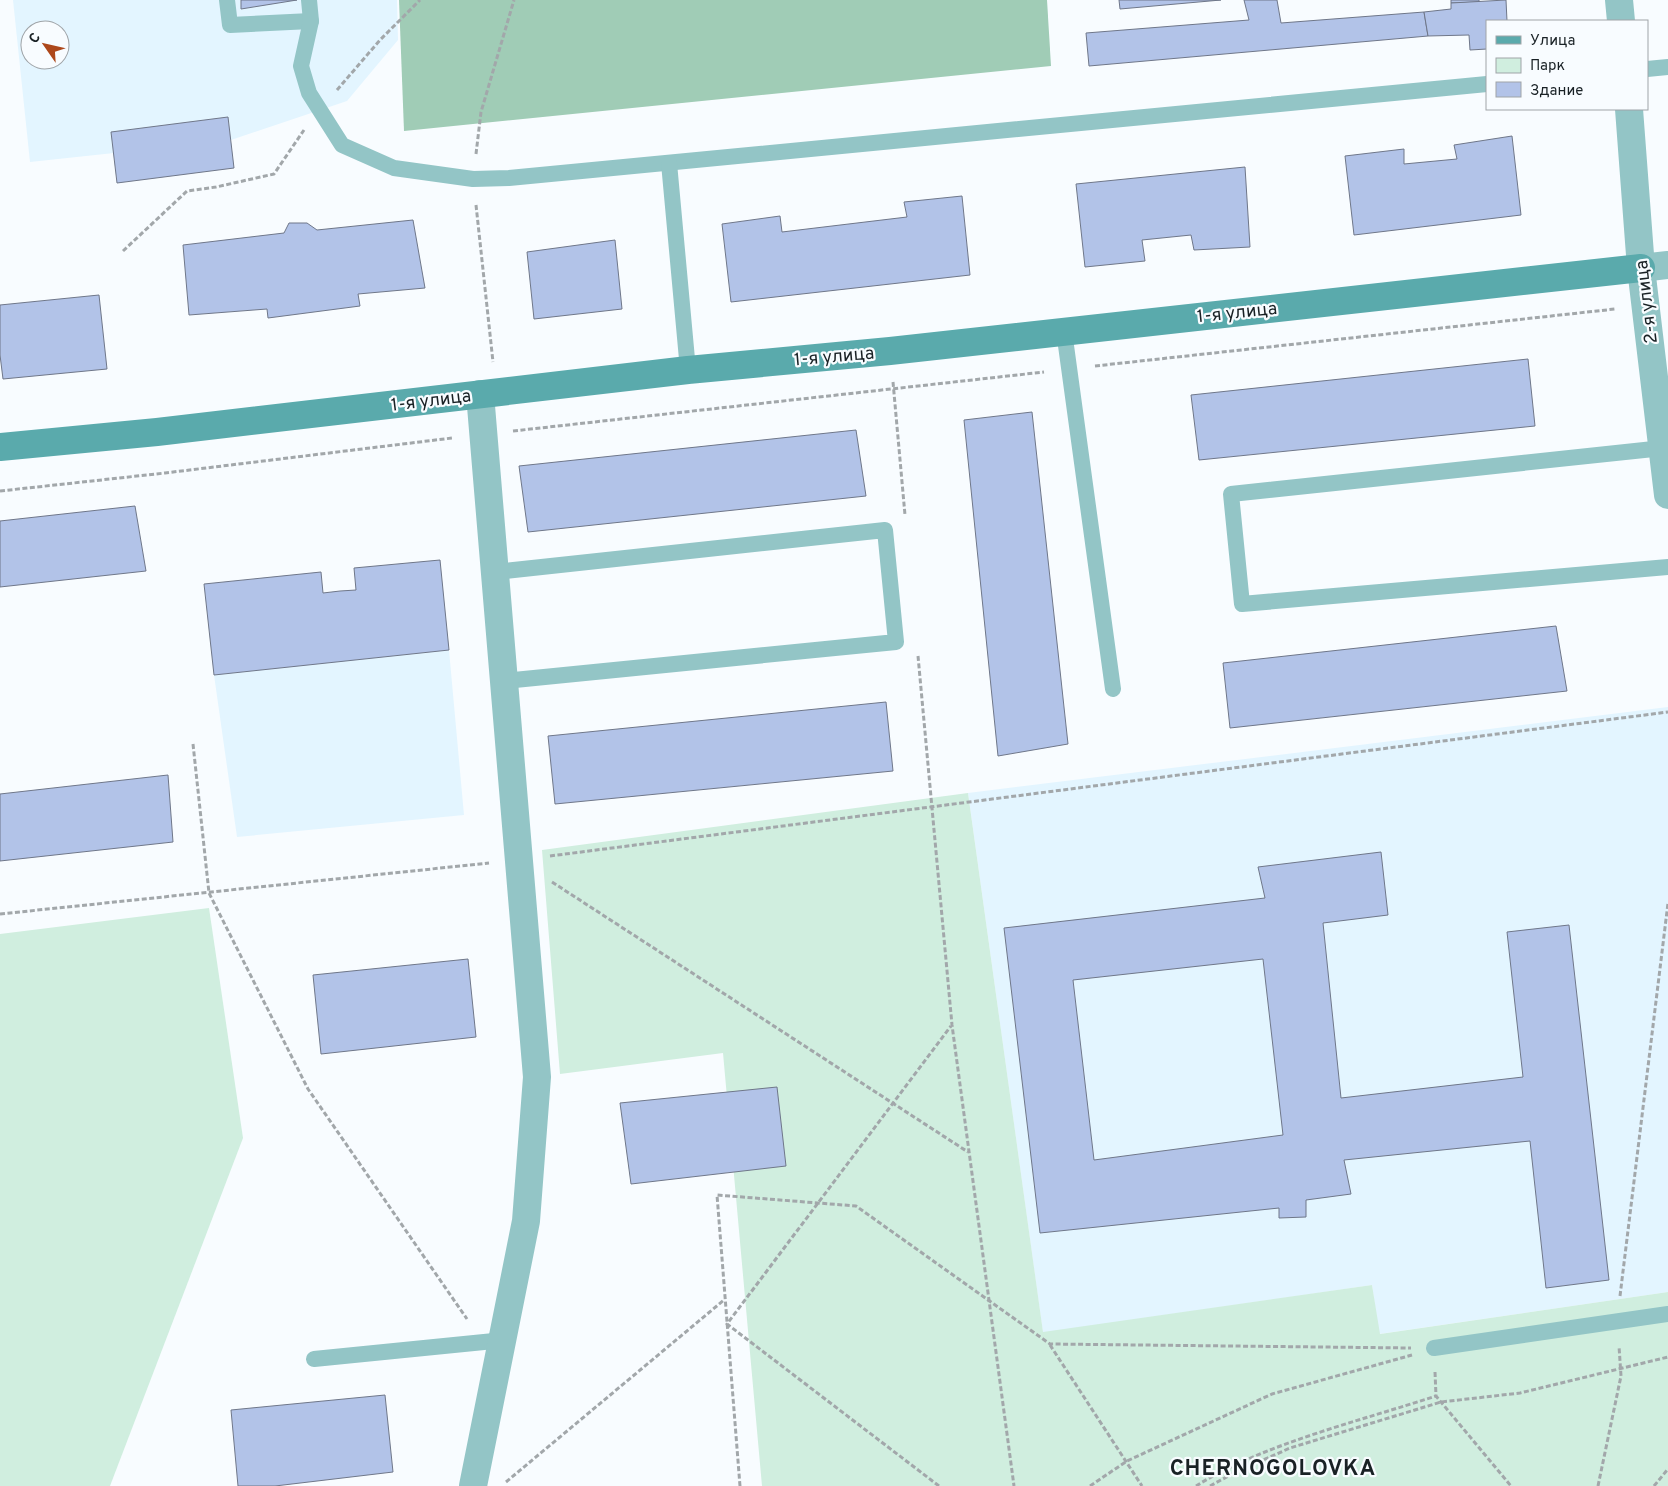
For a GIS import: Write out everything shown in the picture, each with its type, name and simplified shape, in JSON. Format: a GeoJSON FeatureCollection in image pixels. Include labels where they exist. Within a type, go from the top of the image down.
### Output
{"type":"FeatureCollection","features":[{"type":"Feature","properties":{"kind":"street"},"geometry":{"type":"LineString","coordinates":[[1619,0],[1621,20]]}},
{"type":"Feature","properties":{"kind":"street","name":"2-я улица"},"geometry":{"type":"LineString","coordinates":[[1629,110],[1641,268],[1668,494]]}},
{"type":"Feature","properties":{"kind":"street","name":"1-я улица"},"geometry":{"type":"LineString","coordinates":[[0,447],[157,432],[688,370],[890,352],[1064,331],[1668,265]]}},
{"type":"Feature","properties":{"kind":"street"},"geometry":{"type":"LineString","coordinates":[[473,1486],[504,1340],[526,1222],[537,1077],[484,434],[488,393]]}},
{"type":"Feature","properties":{"kind":"lane"},"geometry":{"type":"LineString","coordinates":[[227,0],[230,25],[310,21]]}},
{"type":"Feature","properties":{"kind":"lane"},"geometry":{"type":"LineString","coordinates":[[309,0],[310,21],[301,66],[308,93],[342,145],[394,168],[473,179],[509,178],[1486,84]]}},
{"type":"Feature","properties":{"kind":"lane"},"geometry":{"type":"LineString","coordinates":[[1648,69],[1668,67]]}},
{"type":"Feature","properties":{"kind":"lane"},"geometry":{"type":"LineString","coordinates":[[669,163],[688,370]]}},
{"type":"Feature","properties":{"kind":"lane"},"geometry":{"type":"LineString","coordinates":[[1064,331],[1113,689]]}},
{"type":"Feature","properties":{"kind":"lane"},"geometry":{"type":"LineString","coordinates":[[1663,448],[1231,494],[1242,604],[1668,567]]}},
{"type":"Feature","properties":{"kind":"lane"},"geometry":{"type":"LineString","coordinates":[[495,572],[885,530],[896,642],[504,681]]}},
{"type":"Feature","properties":{"kind":"lane"},"geometry":{"type":"LineString","coordinates":[[1434,1348],[1668,1314]]}},
{"type":"Feature","properties":{"kind":"lane"},"geometry":{"type":"LineString","coordinates":[[314,1359],[504,1340]]}},
{"type":"Feature","properties":{"kind":"path"},"geometry":{"type":"LineString","coordinates":[[122,251],[187,191],[216,187],[274,174],[319,110],[380,40],[420,0]]}},
{"type":"Feature","properties":{"kind":"path"},"geometry":{"type":"LineString","coordinates":[[488,393],[473,179],[481,112],[514,0]]}},
{"type":"Feature","properties":{"kind":"path"},"geometry":{"type":"LineString","coordinates":[[0,491],[175,472],[484,434],[1646,306]]}},
{"type":"Feature","properties":{"kind":"path"},"geometry":{"type":"LineString","coordinates":[[890,352],[905,516]]}},
{"type":"Feature","properties":{"kind":"path"},"geometry":{"type":"LineString","coordinates":[[918,652],[952,1025],[1014,1486]]}},
{"type":"Feature","properties":{"kind":"path"},"geometry":{"type":"LineString","coordinates":[[0,914],[518,860],[1668,712]]}},
{"type":"Feature","properties":{"kind":"path"},"geometry":{"type":"LineString","coordinates":[[193,744],[209,893],[308,1089],[471,1324]]}},
{"type":"Feature","properties":{"kind":"path"},"geometry":{"type":"LineString","coordinates":[[518,860],[969,1152]]}},
{"type":"Feature","properties":{"kind":"path"},"geometry":{"type":"LineString","coordinates":[[1598,1486],[1621,1368],[1617,1320],[1668,904]]}},
{"type":"Feature","properties":{"kind":"path"},"geometry":{"type":"LineString","coordinates":[[727,1324],[952,1025]]}},
{"type":"Feature","properties":{"kind":"path"},"geometry":{"type":"LineString","coordinates":[[740,1486],[716,1195],[856,1206],[1050,1344],[1142,1486]]}},
{"type":"Feature","properties":{"kind":"path"},"geometry":{"type":"LineString","coordinates":[[501,1486],[725,1300]]}},
{"type":"Feature","properties":{"kind":"path"},"geometry":{"type":"LineString","coordinates":[[727,1324],[939,1486]]}},
{"type":"Feature","properties":{"kind":"path"},"geometry":{"type":"LineString","coordinates":[[1050,1344],[1434,1348]]}},
{"type":"Feature","properties":{"kind":"path"},"geometry":{"type":"LineString","coordinates":[[1090,1486],[1127,1461],[1272,1394],[1434,1348]]}},
{"type":"Feature","properties":{"kind":"path"},"geometry":{"type":"LineString","coordinates":[[1210,1486],[1290,1448],[1441,1402],[1520,1393],[1668,1357]]}},
{"type":"Feature","properties":{"kind":"path"},"geometry":{"type":"LineString","coordinates":[[1196,1486],[1211,1477],[1286,1444],[1436,1396],[1511,1486]]}},
{"type":"Feature","properties":{"kind":"path"},"geometry":{"type":"LineString","coordinates":[[1654,1486],[1668,1470]]}},
{"type":"Feature","properties":{"kind":"shaded area"},"geometry":{"type":"Polygon","coordinates":[[[13,0],[397,0],[398,40],[347,101],[231,140],[228,117],[112,132],[114,153],[30,162],[20,70],[70,70],[70,20],[20,20],[20,67],[13,0]]]}},
{"type":"Feature","properties":{"kind":"shaded area"},"geometry":{"type":"Polygon","coordinates":[[[449,650],[464,815],[237,837],[214,675],[449,650]]]}},
{"type":"Feature","properties":{"kind":"shaded area"},"geometry":{"type":"Polygon","coordinates":[[[1668,707],[1668,1292],[1379,1334],[1372,1285],[1043,1333],[968,793],[1668,707]]]}},
{"type":"Feature","properties":{"kind":"green space"},"geometry":{"type":"Polygon","coordinates":[[[399,0],[1047,0],[1051,66],[404,131],[399,0]]]}},
{"type":"Feature","properties":{"kind":"green space"},"geometry":{"type":"Polygon","coordinates":[[[968,793],[1043,1332],[1372,1285],[1380,1334],[1668,1292],[1668,1486],[762,1486],[723,1053],[560,1074],[542,850],[968,793]]]}},
{"type":"Feature","properties":{"kind":"green space"},"geometry":{"type":"Polygon","coordinates":[[[209,908],[243,1138],[110,1486],[0,1486],[0,934],[209,908]]]}},
{"type":"Feature","properties":{"kind":"building"},"geometry":{"type":"Polygon","coordinates":[[[241,0],[297,0],[241,9],[241,0]]]}},
{"type":"Feature","properties":{"kind":"building"},"geometry":{"type":"Polygon","coordinates":[[[1119,0],[1221,0],[1120,9],[1119,0]]]}},
{"type":"Feature","properties":{"kind":"building"},"geometry":{"type":"Polygon","coordinates":[[[1244,0],[1277,0],[1281,23],[1424,12],[1428,36],[1089,66],[1086,33],[1249,20],[1244,0]]]}},
{"type":"Feature","properties":{"kind":"building"},"geometry":{"type":"Polygon","coordinates":[[[1451,0],[1479,0],[1479,2],[1451,3],[1451,0]]]}},
{"type":"Feature","properties":{"kind":"building"},"geometry":{"type":"Polygon","coordinates":[[[1506,0],[1507,20],[1486,20],[1486,49],[1470,50],[1469,35],[1428,36],[1424,12],[1451,9],[1451,3],[1506,0]]]}},
{"type":"Feature","properties":{"kind":"building"},"geometry":{"type":"Polygon","coordinates":[[[228,117],[234,168],[117,183],[111,132],[228,117]]]}},
{"type":"Feature","properties":{"kind":"building"},"geometry":{"type":"Polygon","coordinates":[[[1512,136],[1521,215],[1354,235],[1345,156],[1404,149],[1404,164],[1457,159],[1454,145],[1512,136]]]}},
{"type":"Feature","properties":{"kind":"building"},"geometry":{"type":"Polygon","coordinates":[[[1245,167],[1250,247],[1194,250],[1191,235],[1142,240],[1145,261],[1085,267],[1076,184],[1245,167]]]}},
{"type":"Feature","properties":{"kind":"building"},"geometry":{"type":"Polygon","coordinates":[[[962,196],[970,275],[731,302],[722,224],[780,216],[782,232],[907,217],[904,202],[962,196]]]}},
{"type":"Feature","properties":{"kind":"building"},"geometry":{"type":"Polygon","coordinates":[[[413,220],[425,288],[358,294],[360,306],[268,318],[267,309],[189,315],[183,245],[284,233],[289,223],[307,223],[317,230],[413,220]]]}},
{"type":"Feature","properties":{"kind":"building"},"geometry":{"type":"Polygon","coordinates":[[[615,240],[622,309],[534,319],[527,252],[615,240]]]}},
{"type":"Feature","properties":{"kind":"building"},"geometry":{"type":"Polygon","coordinates":[[[99,295],[107,369],[3,379],[0,355],[0,305],[99,295]]]}},
{"type":"Feature","properties":{"kind":"building"},"geometry":{"type":"Polygon","coordinates":[[[1528,359],[1535,426],[1199,460],[1191,395],[1528,359]]]}},
{"type":"Feature","properties":{"kind":"building"},"geometry":{"type":"Polygon","coordinates":[[[1032,412],[1068,744],[998,756],[964,420],[1032,412]]]}},
{"type":"Feature","properties":{"kind":"building"},"geometry":{"type":"Polygon","coordinates":[[[856,430],[866,496],[528,532],[519,466],[856,430]]]}},
{"type":"Feature","properties":{"kind":"building"},"geometry":{"type":"Polygon","coordinates":[[[135,506],[146,571],[0,587],[0,521],[135,506]]]}},
{"type":"Feature","properties":{"kind":"building"},"geometry":{"type":"Polygon","coordinates":[[[440,560],[449,650],[214,675],[204,584],[321,572],[323,593],[356,590],[354,568],[440,560]]]}},
{"type":"Feature","properties":{"kind":"building"},"geometry":{"type":"Polygon","coordinates":[[[1556,626],[1567,691],[1230,728],[1223,663],[1556,626]]]}},
{"type":"Feature","properties":{"kind":"building"},"geometry":{"type":"Polygon","coordinates":[[[886,702],[893,771],[555,804],[548,736],[886,702]]]}},
{"type":"Feature","properties":{"kind":"building"},"geometry":{"type":"Polygon","coordinates":[[[168,775],[173,842],[0,861],[0,794],[168,775]]]}},
{"type":"Feature","properties":{"kind":"building"},"geometry":{"type":"Polygon","coordinates":[[[1381,852],[1388,915],[1323,923],[1341,1098],[1523,1077],[1507,932],[1569,925],[1609,1280],[1546,1288],[1530,1141],[1344,1160],[1351,1194],[1306,1200],[1306,1217],[1279,1218],[1279,1208],[1040,1233],[1004,928],[1265,898],[1258,867],[1381,852]],[[1263,959],[1073,980],[1094,1160],[1283,1135],[1263,959]]]}},
{"type":"Feature","properties":{"kind":"building"},"geometry":{"type":"Polygon","coordinates":[[[468,959],[476,1037],[321,1054],[313,975],[468,959]]]}},
{"type":"Feature","properties":{"kind":"building"},"geometry":{"type":"Polygon","coordinates":[[[777,1087],[786,1166],[631,1184],[620,1103],[777,1087]]]}},
{"type":"Feature","properties":{"kind":"building"},"geometry":{"type":"Polygon","coordinates":[[[385,1395],[393,1472],[275,1486],[238,1486],[231,1410],[385,1395]]]}},
{"type":"Feature","properties":{"kind":"district","name":"CHERNOGOLOVKA"},"geometry":{"type":"Point","coordinates":[1273,1467]}}]}
